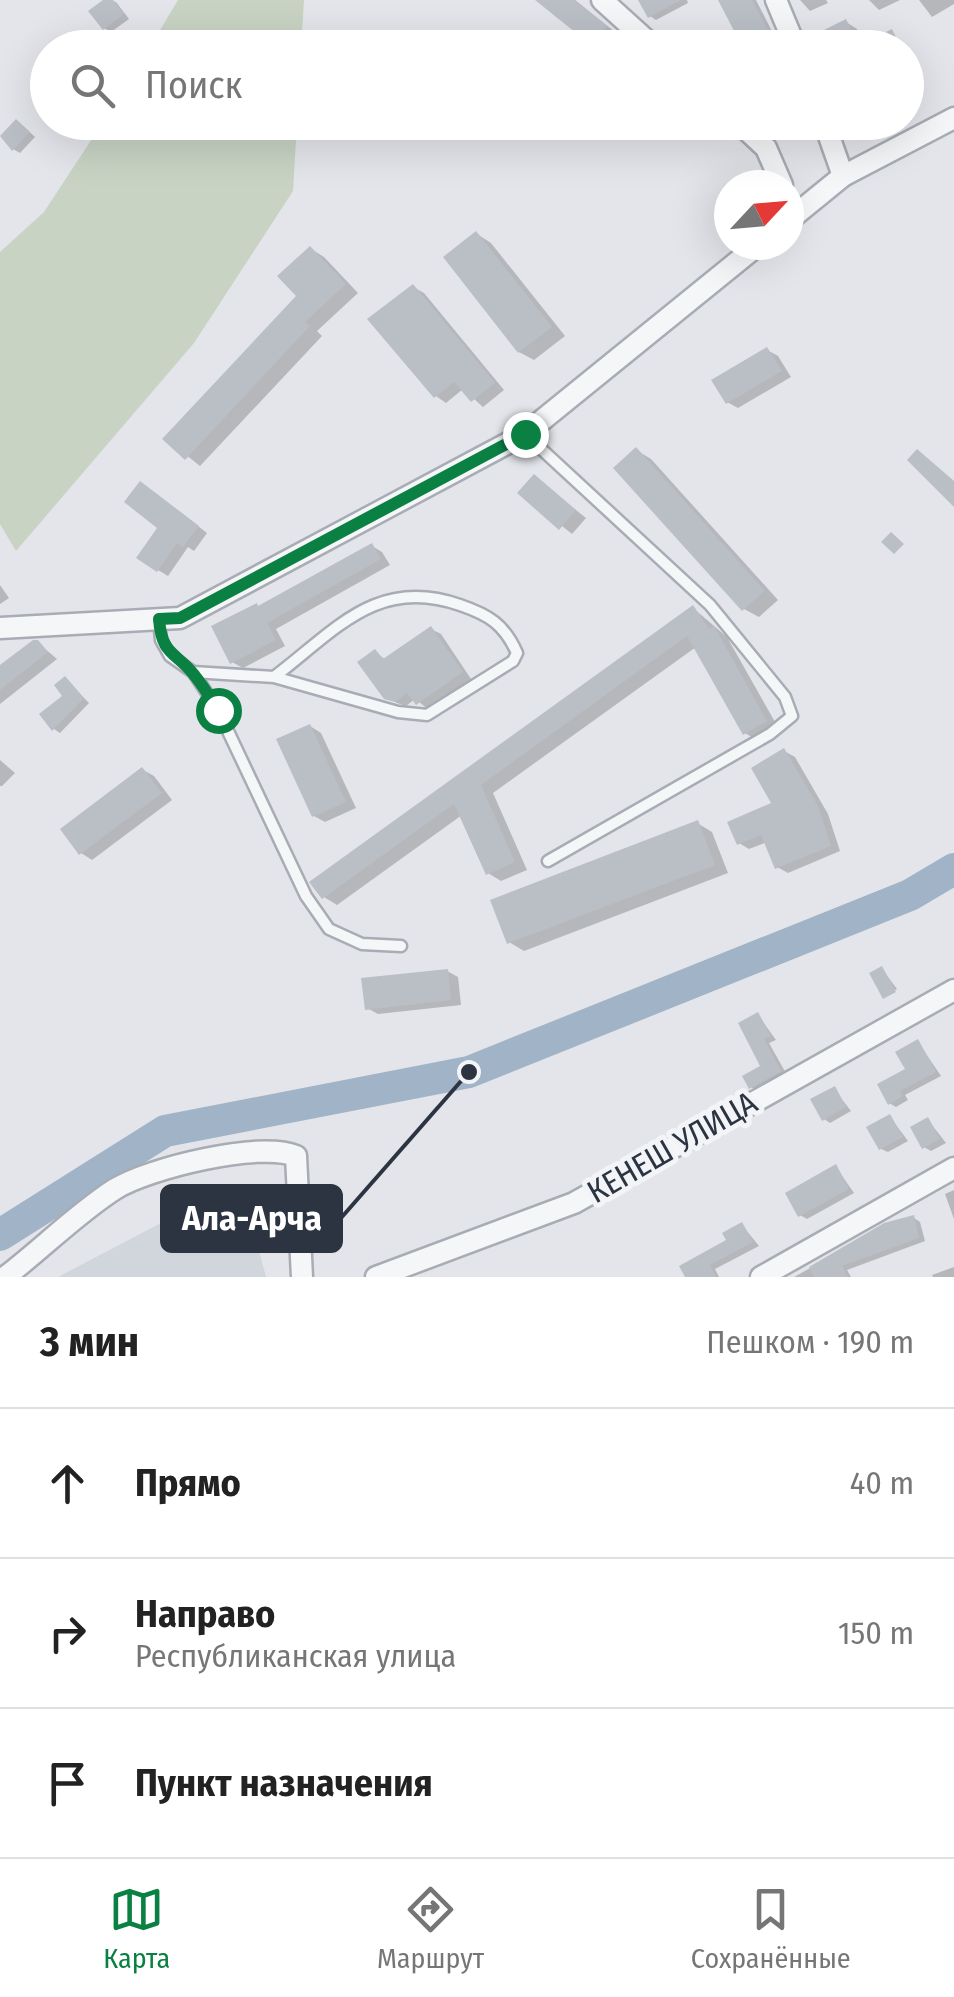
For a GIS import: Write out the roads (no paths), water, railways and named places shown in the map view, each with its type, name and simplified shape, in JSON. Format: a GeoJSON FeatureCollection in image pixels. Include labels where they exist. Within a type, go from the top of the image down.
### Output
{"type":"FeatureCollection","features":[{"type":"Feature","properties":{"kind":"street"},"geometry":{"type":"LineString","coordinates":[[602,0],[635,30]]}},
{"type":"Feature","properties":{"kind":"street"},"geometry":{"type":"LineString","coordinates":[[776,0],[788,30]]}},
{"type":"Feature","properties":{"kind":"street"},"geometry":{"type":"LineString","coordinates":[[924,134],[954,118]]}},
{"type":"Feature","properties":{"kind":"street"},"geometry":{"type":"LineString","coordinates":[[757,140],[766,148],[776,170]]}},
{"type":"Feature","properties":{"kind":"street"},"geometry":{"type":"LineString","coordinates":[[831,140],[844,176]]}},
{"type":"Feature","properties":{"kind":"street"},"geometry":{"type":"LineString","coordinates":[[804,204],[844,176],[912,140]]}},
{"type":"Feature","properties":{"kind":"street"},"geometry":{"type":"LineString","coordinates":[[0,628],[180,618],[525,434],[740,260]]}},
{"type":"Feature","properties":{"kind":"street","name":"КЕНЕШ УЛИЦА"},"geometry":{"type":"LineString","coordinates":[[376,1277],[574,1203],[954,990]]}},
{"type":"Feature","properties":{"kind":"street"},"geometry":{"type":"LineString","coordinates":[[5,1277],[118,1188],[222,1154],[281,1150],[296,1156],[302,1277]]}},
{"type":"Feature","properties":{"kind":"street"},"geometry":{"type":"LineString","coordinates":[[760,1277],[954,1168]]}},
{"type":"Feature","properties":{"kind":"lane"},"geometry":{"type":"LineString","coordinates":[[525,434],[710,604],[785,696],[792,716],[770,734],[548,861]]}},
{"type":"Feature","properties":{"kind":"lane"},"geometry":{"type":"LineString","coordinates":[[193,672],[274,677],[364,705],[426,715],[514,661],[517,653],[509,634],[491,615],[431,595],[389,597],[366,607],[274,677]]}},
{"type":"Feature","properties":{"kind":"lane"},"geometry":{"type":"LineString","coordinates":[[159,619],[161,640],[170,656],[193,672],[218,710],[306,896],[329,929],[362,944],[401,946]]}},
{"type":"Feature","properties":{"kind":"waterway"},"geometry":{"type":"LineString","coordinates":[[0,1235],[165,1131],[469,1072],[910,895],[954,869]]}},
{"type":"Feature","properties":{"kind":"place","name":"Ала-Арча"},"geometry":{"type":"Point","coordinates":[469,1072]}}]}
